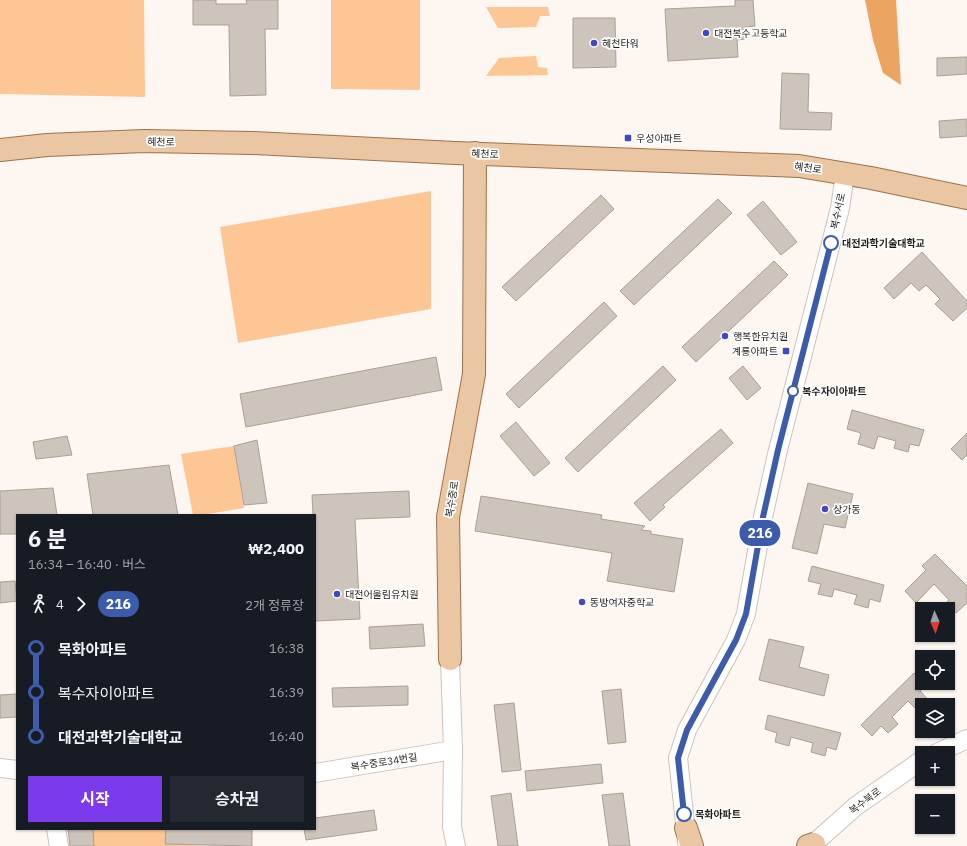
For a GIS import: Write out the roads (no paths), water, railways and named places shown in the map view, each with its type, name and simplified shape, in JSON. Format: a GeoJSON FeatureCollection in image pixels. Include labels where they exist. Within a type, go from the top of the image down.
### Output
{"type":"FeatureCollection","features":[{"type":"Feature","properties":{"kind":"main road","name":"혜천로"},"geometry":{"type":"LineString","coordinates":[[0,150],[47,145],[144,141],[252,143],[799,166],[871,178],[966,197]]}},
{"type":"Feature","properties":{"kind":"main road","name":"복수중로"},"geometry":{"type":"LineString","coordinates":[[450,659],[448,517],[474,374],[475,153]]}},
{"type":"Feature","properties":{"kind":"street","name":"복수서로"},"geometry":{"type":"LineString","coordinates":[[689,840],[678,758],[687,730],[736,640],[746,614],[763,517],[778,450],[840,208],[845,174]]}},
{"type":"Feature","properties":{"kind":"street","name":"복수중로"},"geometry":{"type":"LineString","coordinates":[[450,659],[453,750],[452,827],[456,846]]}},
{"type":"Feature","properties":{"kind":"street"},"geometry":{"type":"LineString","coordinates":[[951,746],[967,738]]}},
{"type":"Feature","properties":{"kind":"street","name":"복수중로34번길"},"geometry":{"type":"LineString","coordinates":[[316,773],[453,750]]}},
{"type":"Feature","properties":{"kind":"street","name":"복수북로"},"geometry":{"type":"LineString","coordinates":[[811,845],[856,806],[915,765]]}},
{"type":"Feature","properties":{"kind":"street"},"geometry":{"type":"LineString","coordinates":[[0,768],[16,770]]}},
{"type":"Feature","properties":{"kind":"street"},"geometry":{"type":"LineString","coordinates":[[56,830],[59,846]]}},
{"type":"Feature","properties":{"kind":"place","name":"대전복수고등학교"},"geometry":{"type":"Point","coordinates":[706,33]}},
{"type":"Feature","properties":{"kind":"place","name":"혜천타워"},"geometry":{"type":"Point","coordinates":[594,43]}},
{"type":"Feature","properties":{"kind":"place","name":"우성아파트"},"geometry":{"type":"Point","coordinates":[628,138]}},
{"type":"Feature","properties":{"kind":"place","name":"대전과학기술대학교"},"geometry":{"type":"Point","coordinates":[831,243]}},
{"type":"Feature","properties":{"kind":"place","name":"행복한유치원"},"geometry":{"type":"Point","coordinates":[725,336]}},
{"type":"Feature","properties":{"kind":"place","name":"계룡아파트"},"geometry":{"type":"Point","coordinates":[786,351]}},
{"type":"Feature","properties":{"kind":"place","name":"복수자이아파트"},"geometry":{"type":"Point","coordinates":[793,391]}},
{"type":"Feature","properties":{"kind":"place","name":"상가동"},"geometry":{"type":"Point","coordinates":[825,509]}},
{"type":"Feature","properties":{"kind":"place","name":"대전어울림유치원"},"geometry":{"type":"Point","coordinates":[337,594]}},
{"type":"Feature","properties":{"kind":"place","name":"동방여자중학교"},"geometry":{"type":"Point","coordinates":[582,602]}},
{"type":"Feature","properties":{"kind":"place","name":"목화아파트"},"geometry":{"type":"Point","coordinates":[684,814]}}]}
